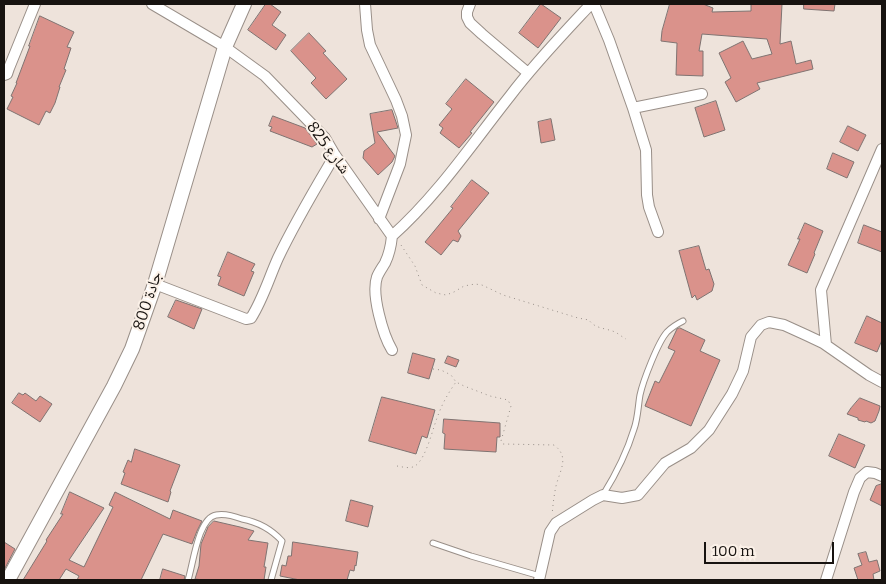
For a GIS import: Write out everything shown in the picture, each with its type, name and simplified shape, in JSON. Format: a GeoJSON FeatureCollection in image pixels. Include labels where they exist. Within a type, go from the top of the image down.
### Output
{"type":"FeatureCollection","features":[{"type":"Feature","properties":{"kind":"main road","name":"جادة 800"},"geometry":{"type":"LineString","coordinates":[[8,580],[114,386],[132,349],[154,284],[225,47],[244,4]]}},
{"type":"Feature","properties":{"kind":"street"},"geometry":{"type":"LineString","coordinates":[[4,75],[9,68],[35,4]]}},
{"type":"Feature","properties":{"kind":"street","name":"شارع 825"},"geometry":{"type":"LineString","coordinates":[[152,4],[225,47],[265,76],[325,138],[392,236]]}},
{"type":"Feature","properties":{"kind":"street"},"geometry":{"type":"LineString","coordinates":[[365,4],[370,45],[396,100],[406,135],[400,164],[379,219]]}},
{"type":"Feature","properties":{"kind":"street"},"geometry":{"type":"LineString","coordinates":[[470,4],[467,16],[470,23],[528,73]]}},
{"type":"Feature","properties":{"kind":"street"},"geometry":{"type":"LineString","coordinates":[[392,350],[380,316],[376,286],[377,276],[385,263],[392,236],[422,207],[546,51],[592,4],[609,40],[646,150],[647,196],[658,232]]}},
{"type":"Feature","properties":{"kind":"street"},"geometry":{"type":"LineString","coordinates":[[632,108],[702,94]]}},
{"type":"Feature","properties":{"kind":"street"},"geometry":{"type":"LineString","coordinates":[[826,345],[821,290],[882,149]]}},
{"type":"Feature","properties":{"kind":"street"},"geometry":{"type":"LineString","coordinates":[[154,284],[246,319],[251,318],[305,205],[335,155]]}},
{"type":"Feature","properties":{"kind":"street"},"geometry":{"type":"LineString","coordinates":[[540,578],[550,532],[554,525],[585,504],[603,495],[627,498],[638,495],[665,463],[684,453],[709,430],[732,394],[743,371],[752,337],[761,325],[769,322],[784,325],[826,345],[882,382]]}},
{"type":"Feature","properties":{"kind":"street"},"geometry":{"type":"LineString","coordinates":[[826,580],[860,478],[867,472],[882,476]]}},
{"type":"Feature","properties":{"kind":"lane"},"geometry":{"type":"LineString","coordinates":[[603,495],[618,469],[631,439],[643,385],[663,337],[674,326],[683,322]]}},
{"type":"Feature","properties":{"kind":"lane"},"geometry":{"type":"LineString","coordinates":[[188,580],[200,533],[207,520],[214,515],[225,514],[256,522],[275,533],[282,541],[271,580]]}},
{"type":"Feature","properties":{"kind":"lane"},"geometry":{"type":"LineString","coordinates":[[433,544],[540,578]]}},
{"type":"Feature","properties":{"kind":"path"},"geometry":{"type":"LineString","coordinates":[[392,236],[402,246],[415,266],[422,285],[436,293],[446,294],[464,286],[482,285],[503,295],[589,320],[594,326],[615,332],[626,339]]}},
{"type":"Feature","properties":{"kind":"path"},"geometry":{"type":"LineString","coordinates":[[433,368],[441,370],[464,386],[490,396],[505,399],[510,403],[511,406],[501,441],[503,444],[554,445],[559,449],[563,467],[556,486],[553,505],[552,517],[554,525]]}},
{"type":"Feature","properties":{"kind":"path"},"geometry":{"type":"LineString","coordinates":[[397,466],[411,468],[420,462],[439,412],[456,382]]}},
{"type":"Feature","properties":{"kind":"building"},"geometry":{"type":"Polygon","coordinates":[[[266,4],[270,4],[281,12],[272,25],[286,35],[276,50],[248,30],[266,4]]]}},
{"type":"Feature","properties":{"kind":"building"},"geometry":{"type":"Polygon","coordinates":[[[541,4],[561,18],[538,48],[519,33],[541,4]]]}},
{"type":"Feature","properties":{"kind":"building"},"geometry":{"type":"Polygon","coordinates":[[[670,4],[703,4],[713,8],[712,12],[751,11],[751,4],[782,4],[780,44],[791,41],[796,64],[811,60],[813,69],[757,83],[760,89],[736,102],[725,82],[731,78],[719,53],[743,41],[752,59],[772,54],[767,39],[702,34],[699,51],[703,51],[703,76],[676,75],[677,43],[661,41],[670,4]]]}},
{"type":"Feature","properties":{"kind":"building"},"geometry":{"type":"Polygon","coordinates":[[[804,4],[835,4],[834,11],[804,9],[804,4]]]}},
{"type":"Feature","properties":{"kind":"building"},"geometry":{"type":"Polygon","coordinates":[[[40,16],[74,32],[67,47],[71,48],[55,103],[50,113],[46,111],[39,125],[7,109],[13,97],[11,96],[40,16]]]}},
{"type":"Feature","properties":{"kind":"building"},"geometry":{"type":"Polygon","coordinates":[[[309,33],[326,51],[323,53],[347,79],[326,99],[311,83],[316,78],[291,51],[309,33]]]}},
{"type":"Feature","properties":{"kind":"building"},"geometry":{"type":"Polygon","coordinates":[[[466,79],[494,102],[459,148],[440,133],[443,128],[439,125],[452,109],[446,104],[466,79]]]}},
{"type":"Feature","properties":{"kind":"building"},"geometry":{"type":"Polygon","coordinates":[[[716,101],[725,130],[704,137],[695,108],[716,101]]]}},
{"type":"Feature","properties":{"kind":"building"},"geometry":{"type":"Polygon","coordinates":[[[392,110],[398,128],[377,132],[395,156],[392,162],[378,175],[363,158],[364,151],[375,143],[370,114],[392,110]]]}},
{"type":"Feature","properties":{"kind":"building"},"geometry":{"type":"Polygon","coordinates":[[[273,116],[305,128],[317,144],[312,147],[270,131],[272,127],[269,126],[273,116]]]}},
{"type":"Feature","properties":{"kind":"building"},"geometry":{"type":"Polygon","coordinates":[[[551,119],[555,140],[541,143],[538,122],[551,119]]]}},
{"type":"Feature","properties":{"kind":"building"},"geometry":{"type":"Polygon","coordinates":[[[848,126],[866,135],[858,151],[840,142],[848,126]]]}},
{"type":"Feature","properties":{"kind":"building"},"geometry":{"type":"Polygon","coordinates":[[[833,153],[854,162],[847,178],[827,169],[833,153]]]}},
{"type":"Feature","properties":{"kind":"building"},"geometry":{"type":"Polygon","coordinates":[[[472,180],[489,193],[458,231],[461,236],[458,242],[453,240],[441,255],[425,242],[453,208],[451,207],[472,180]]]}},
{"type":"Feature","properties":{"kind":"building"},"geometry":{"type":"Polygon","coordinates":[[[805,223],[823,231],[807,273],[788,265],[805,223]]]}},
{"type":"Feature","properties":{"kind":"building"},"geometry":{"type":"Polygon","coordinates":[[[864,225],[882,232],[882,252],[858,243],[864,225]]]}},
{"type":"Feature","properties":{"kind":"building"},"geometry":{"type":"Polygon","coordinates":[[[699,246],[706,270],[709,269],[714,284],[712,291],[697,300],[695,295],[692,298],[679,251],[699,246]]]}},
{"type":"Feature","properties":{"kind":"building"},"geometry":{"type":"Polygon","coordinates":[[[228,252],[255,264],[251,271],[254,272],[244,296],[218,285],[221,277],[218,276],[228,252]]]}},
{"type":"Feature","properties":{"kind":"building"},"geometry":{"type":"Polygon","coordinates":[[[176,300],[202,309],[194,329],[168,317],[176,300]]]}},
{"type":"Feature","properties":{"kind":"building"},"geometry":{"type":"Polygon","coordinates":[[[867,316],[882,323],[882,340],[877,352],[855,343],[867,316]]]}},
{"type":"Feature","properties":{"kind":"building"},"geometry":{"type":"Polygon","coordinates":[[[680,328],[705,340],[700,351],[720,360],[691,426],[645,406],[655,381],[659,383],[675,351],[668,348],[677,329],[680,328]]]}},
{"type":"Feature","properties":{"kind":"building"},"geometry":{"type":"Polygon","coordinates":[[[413,353],[435,359],[429,379],[408,373],[413,353]]]}},
{"type":"Feature","properties":{"kind":"building"},"geometry":{"type":"Polygon","coordinates":[[[448,356],[459,360],[456,367],[445,363],[448,356]]]}},
{"type":"Feature","properties":{"kind":"building"},"geometry":{"type":"Polygon","coordinates":[[[19,393],[23,395],[25,393],[36,401],[40,396],[52,404],[40,422],[12,403],[19,393]]]}},
{"type":"Feature","properties":{"kind":"building"},"geometry":{"type":"Polygon","coordinates":[[[382,397],[435,410],[427,438],[422,436],[416,454],[369,441],[382,397]]]}},
{"type":"Feature","properties":{"kind":"building"},"geometry":{"type":"Polygon","coordinates":[[[860,398],[880,406],[875,421],[871,423],[865,422],[847,414],[860,398]]]}},
{"type":"Feature","properties":{"kind":"building"},"geometry":{"type":"Polygon","coordinates":[[[444,419],[500,423],[500,437],[497,437],[496,452],[444,449],[444,419]]]}},
{"type":"Feature","properties":{"kind":"building"},"geometry":{"type":"Polygon","coordinates":[[[839,434],[865,445],[855,468],[829,456],[839,434]]]}},
{"type":"Feature","properties":{"kind":"building"},"geometry":{"type":"Polygon","coordinates":[[[135,449],[180,465],[168,502],[121,484],[125,473],[123,472],[128,460],[131,462],[135,449]]]}},
{"type":"Feature","properties":{"kind":"building"},"geometry":{"type":"Polygon","coordinates":[[[882,484],[882,506],[870,500],[876,486],[882,484]]]}},
{"type":"Feature","properties":{"kind":"building"},"geometry":{"type":"Polygon","coordinates":[[[70,492],[104,508],[69,560],[84,567],[113,507],[109,505],[115,492],[170,519],[173,510],[202,521],[192,544],[163,534],[141,580],[77,580],[79,576],[66,569],[59,580],[23,580],[63,514],[61,514],[70,492]]]}},
{"type":"Feature","properties":{"kind":"building"},"geometry":{"type":"Polygon","coordinates":[[[351,500],[373,506],[368,527],[346,521],[351,500]]]}},
{"type":"Feature","properties":{"kind":"building"},"geometry":{"type":"Polygon","coordinates":[[[214,521],[254,531],[248,540],[268,543],[264,580],[195,579],[199,566],[201,544],[208,527],[214,521]]]}},
{"type":"Feature","properties":{"kind":"building"},"geometry":{"type":"Polygon","coordinates":[[[4,542],[15,549],[4,570],[4,542]]]}},
{"type":"Feature","properties":{"kind":"building"},"geometry":{"type":"Polygon","coordinates":[[[293,542],[358,552],[354,571],[350,570],[347,580],[300,580],[280,576],[282,565],[286,566],[288,556],[291,556],[293,542]]]}},
{"type":"Feature","properties":{"kind":"building"},"geometry":{"type":"Polygon","coordinates":[[[866,552],[869,562],[877,560],[880,571],[873,574],[874,580],[858,580],[854,568],[862,565],[858,554],[866,552]]]}},
{"type":"Feature","properties":{"kind":"building"},"geometry":{"type":"Polygon","coordinates":[[[163,569],[185,576],[184,580],[160,580],[163,569]]]}}]}
